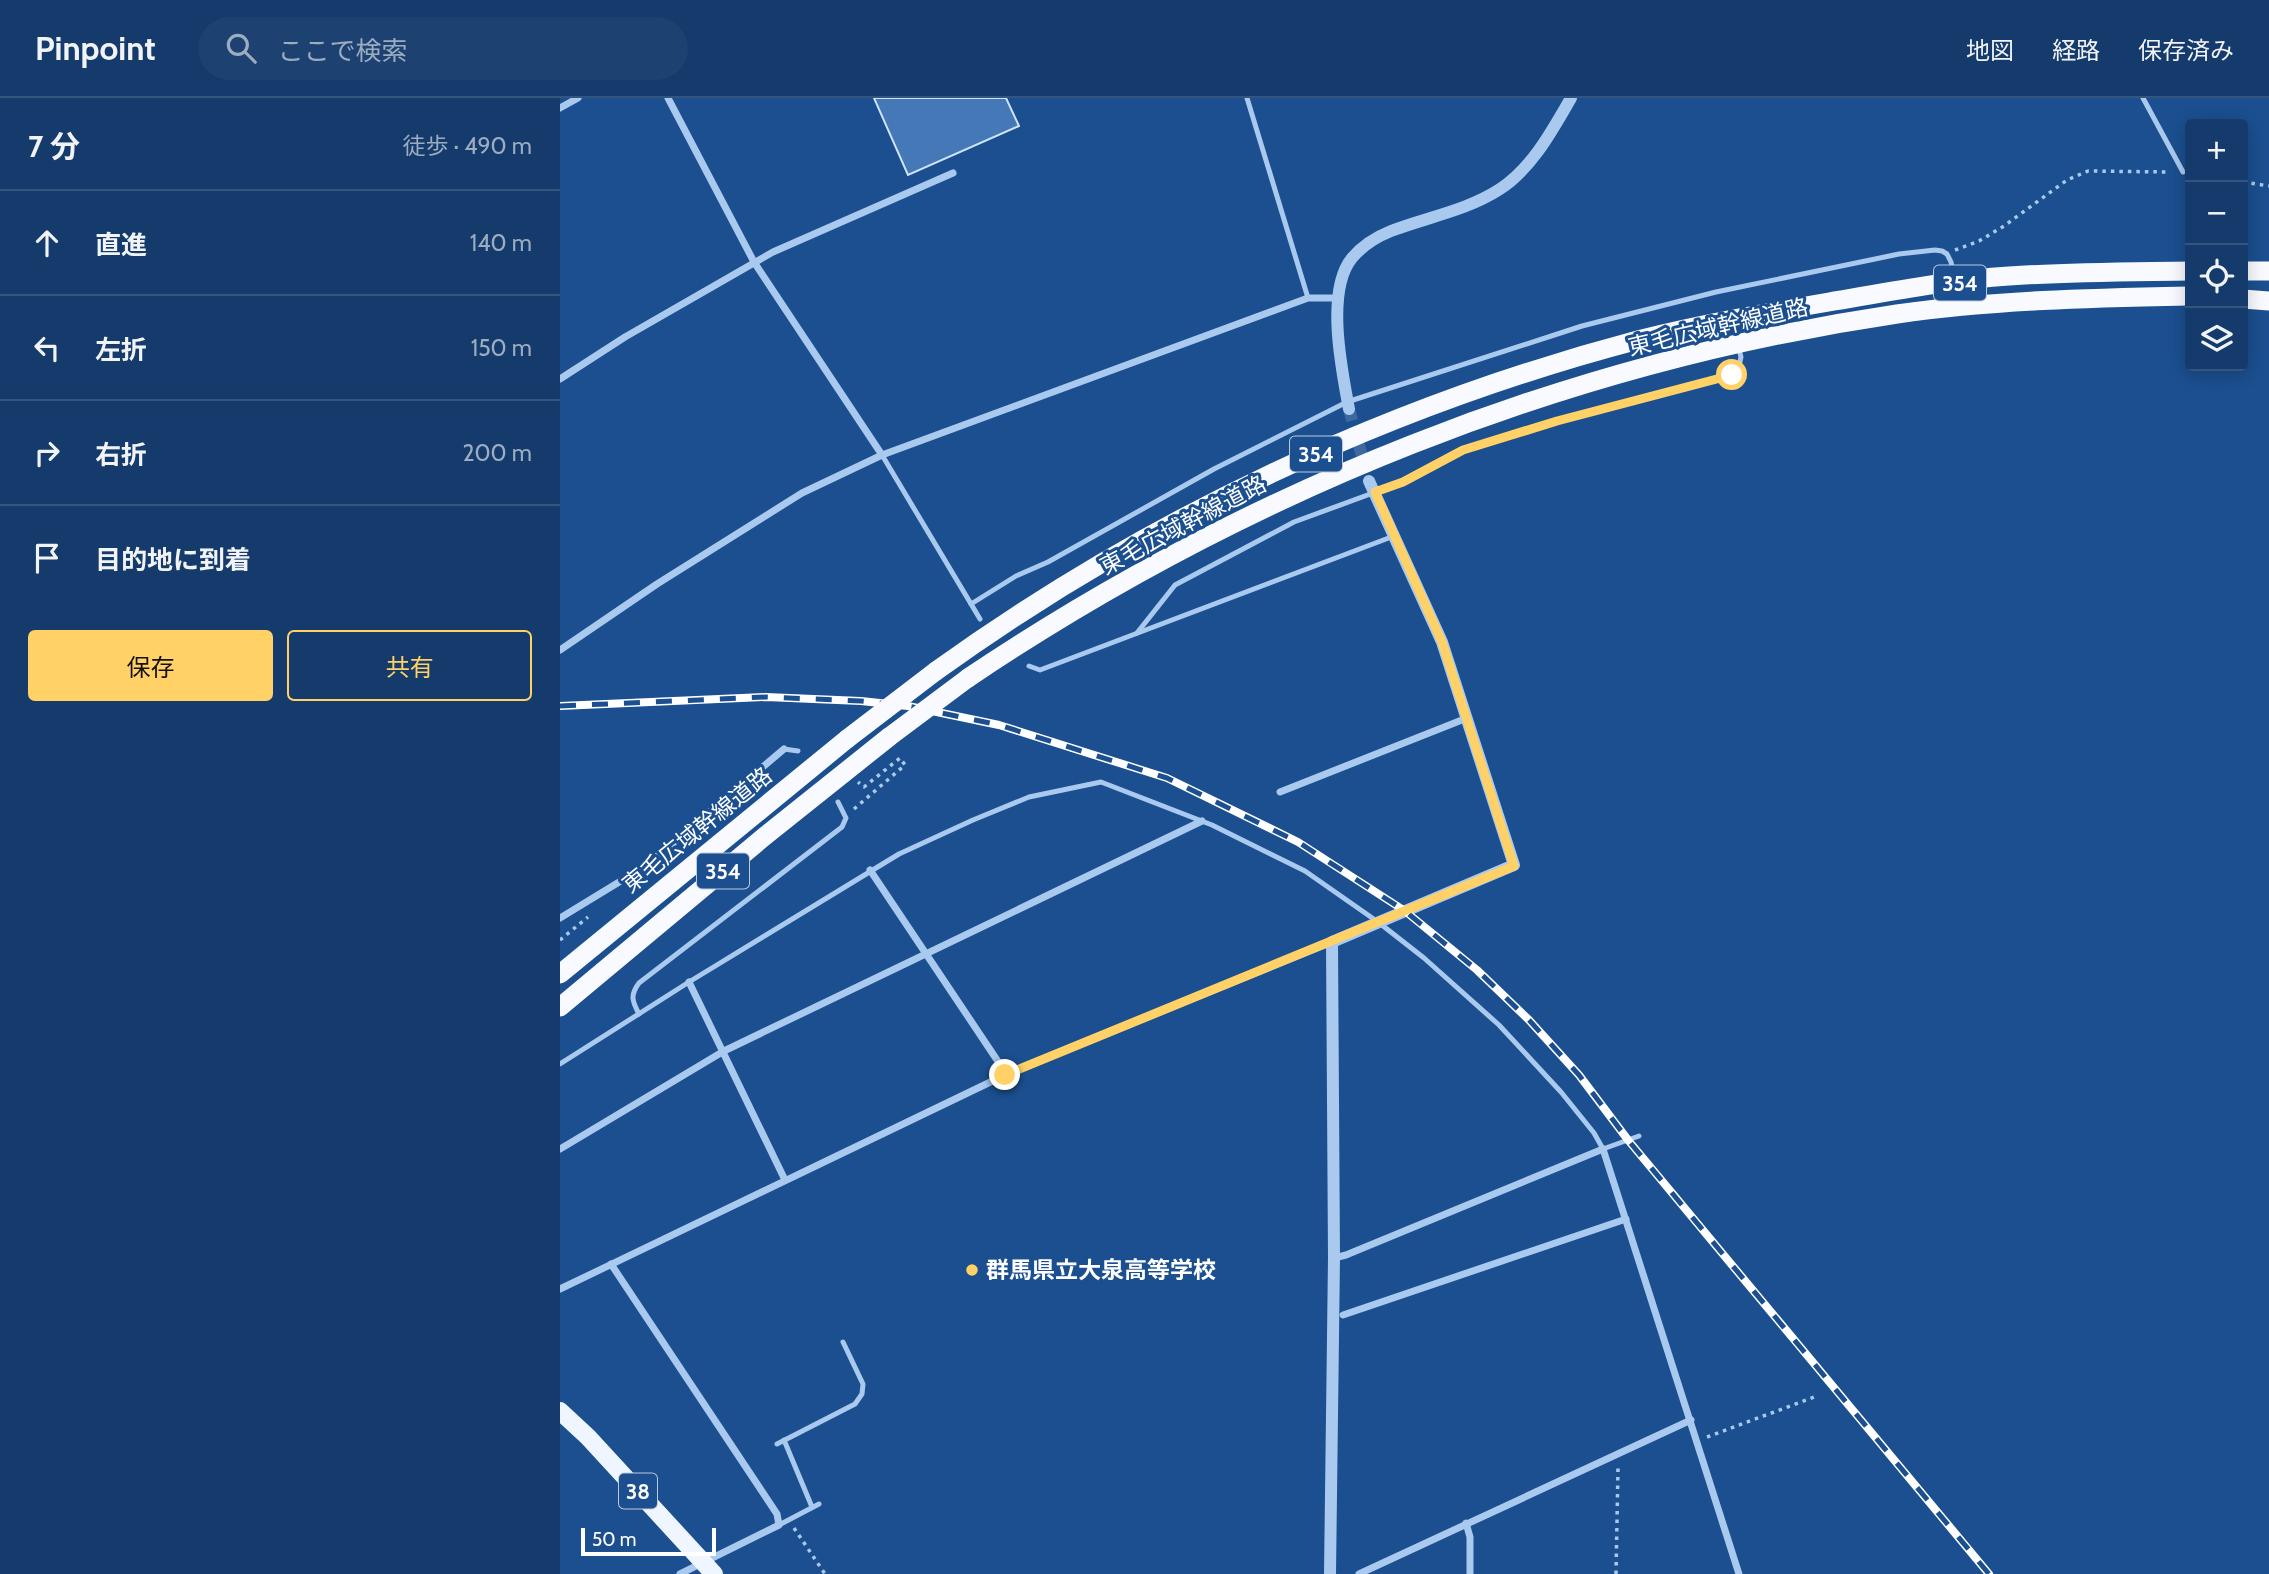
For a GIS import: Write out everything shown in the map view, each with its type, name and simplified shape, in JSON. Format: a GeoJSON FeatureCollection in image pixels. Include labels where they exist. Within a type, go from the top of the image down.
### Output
{"type":"FeatureCollection","features":[{"type":"Feature","properties":{"kind":"highway","name":"東毛広域幹線道路"},"geometry":{"type":"LineString","coordinates":[[560,974],[847,738],[936,671],[1004,625],[1101,564],[1236,491],[1366,430],[1490,384],[1639,340],[1731,318],[2005,276],[2185,271]]}},
{"type":"Feature","properties":{"kind":"highway"},"geometry":{"type":"LineString","coordinates":[[2248,271],[2269,271]]}},
{"type":"Feature","properties":{"kind":"highway","name":"東毛広域幹線道路"},"geometry":{"type":"LineString","coordinates":[[560,1007],[765,836],[888,737],[968,678],[1160,561],[1281,501],[1395,450],[1558,394],[1645,367],[1738,343],[1898,314],[2010,303],[2185,296]]}},
{"type":"Feature","properties":{"kind":"highway"},"geometry":{"type":"LineString","coordinates":[[2248,299],[2269,301]]}},
{"type":"Feature","properties":{"kind":"main road","name":"38"},"geometry":{"type":"LineString","coordinates":[[560,1410],[708,1568]]}},
{"type":"Feature","properties":{"kind":"street"},"geometry":{"type":"LineString","coordinates":[[560,108],[578,98]]}},
{"type":"Feature","properties":{"kind":"street"},"geometry":{"type":"LineString","coordinates":[[668,98],[754,262],[882,455]]}},
{"type":"Feature","properties":{"kind":"street"},"geometry":{"type":"LineString","coordinates":[[1348,405],[1338,333],[1338,298],[1342,278],[1350,260],[1368,243],[1389,232],[1473,204],[1500,189],[1518,175],[1550,134],[1571,98]]}},
{"type":"Feature","properties":{"kind":"street"},"geometry":{"type":"LineString","coordinates":[[560,379],[625,337],[773,252],[953,173]]}},
{"type":"Feature","properties":{"kind":"street"},"geometry":{"type":"LineString","coordinates":[[560,650],[790,499],[882,455],[1308,298],[1338,298]]}},
{"type":"Feature","properties":{"kind":"street"},"geometry":{"type":"LineString","coordinates":[[560,1289],[1005,1075],[1514,866],[1442,642],[1372,487]]}},
{"type":"Feature","properties":{"kind":"street"},"geometry":{"type":"LineString","coordinates":[[1280,792],[1468,718]]}},
{"type":"Feature","properties":{"kind":"street"},"geometry":{"type":"LineString","coordinates":[[560,918],[648,865],[783,749]]}},
{"type":"Feature","properties":{"kind":"street"},"geometry":{"type":"LineString","coordinates":[[560,1149],[724,1051],[1202,821]]}},
{"type":"Feature","properties":{"kind":"street"},"geometry":{"type":"LineString","coordinates":[[870,870],[1005,1075]]}},
{"type":"Feature","properties":{"kind":"street"},"geometry":{"type":"LineString","coordinates":[[1330,1574],[1334,1258],[1332,942]]}},
{"type":"Feature","properties":{"kind":"street"},"geometry":{"type":"LineString","coordinates":[[689,982],[785,1180]]}},
{"type":"Feature","properties":{"kind":"street"},"geometry":{"type":"LineString","coordinates":[[1334,1258],[1603,1149],[1739,1574]]}},
{"type":"Feature","properties":{"kind":"street"},"geometry":{"type":"LineString","coordinates":[[1343,1315],[1626,1219]]}},
{"type":"Feature","properties":{"kind":"street"},"geometry":{"type":"LineString","coordinates":[[611,1265],[776,1514],[779,1525],[708,1568],[680,1574]]}},
{"type":"Feature","properties":{"kind":"street"},"geometry":{"type":"LineString","coordinates":[[1359,1574],[1690,1420]]}},
{"type":"Feature","properties":{"kind":"street"},"geometry":{"type":"LineString","coordinates":[[1466,1523],[1470,1537],[1470,1574]]}},
{"type":"Feature","properties":{"kind":"lane"},"geometry":{"type":"LineString","coordinates":[[1247,98],[1308,298]]}},
{"type":"Feature","properties":{"kind":"lane"},"geometry":{"type":"LineString","coordinates":[[2143,98],[2183,172]]}},
{"type":"Feature","properties":{"kind":"lane"},"geometry":{"type":"LineString","coordinates":[[971,604],[1016,576],[1048,562],[1214,469],[1348,405],[1582,326],[1716,292],[1899,254],[1935,250],[1947,254],[1955,283]]}},
{"type":"Feature","properties":{"kind":"lane"},"geometry":{"type":"LineString","coordinates":[[1137,633],[1175,584],[1294,522],[1372,487],[1403,482],[1463,450],[1557,421],[1732,375],[1738,371],[1741,357],[1738,343]]}},
{"type":"Feature","properties":{"kind":"lane"},"geometry":{"type":"LineString","coordinates":[[882,455],[980,619]]}},
{"type":"Feature","properties":{"kind":"lane"},"geometry":{"type":"LineString","coordinates":[[1029,666],[1040,670],[1394,536]]}},
{"type":"Feature","properties":{"kind":"lane"},"geometry":{"type":"LineString","coordinates":[[783,749],[798,751]]}},
{"type":"Feature","properties":{"kind":"lane"},"geometry":{"type":"LineString","coordinates":[[560,1064],[870,870],[931,838],[1029,797],[1101,782],[1202,821],[1305,871],[1424,958],[1499,1025],[1562,1092],[1603,1149],[1639,1136]]}},
{"type":"Feature","properties":{"kind":"lane"},"geometry":{"type":"LineString","coordinates":[[639,1014],[632,1000],[633,992],[639,983],[842,827],[846,818],[838,802]]}},
{"type":"Feature","properties":{"kind":"lane"},"geometry":{"type":"LineString","coordinates":[[777,1444],[855,1404],[862,1394],[863,1384],[844,1342]]}},
{"type":"Feature","properties":{"kind":"lane"},"geometry":{"type":"LineString","coordinates":[[785,1440],[812,1507]]}},
{"type":"Feature","properties":{"kind":"lane"},"geometry":{"type":"LineString","coordinates":[[779,1525],[819,1504]]}},
{"type":"Feature","properties":{"kind":"path"},"geometry":{"type":"LineString","coordinates":[[1947,254],[1979,241],[2067,180],[2088,171],[2116,169],[2183,172]]}},
{"type":"Feature","properties":{"kind":"path"},"geometry":{"type":"LineString","coordinates":[[2248,183],[2269,186]]}},
{"type":"Feature","properties":{"kind":"path"},"geometry":{"type":"LineString","coordinates":[[856,781],[864,786],[900,758],[905,765],[859,803]]}},
{"type":"Feature","properties":{"kind":"path"},"geometry":{"type":"LineString","coordinates":[[1697,1441],[1817,1396]]}},
{"type":"Feature","properties":{"kind":"path"},"geometry":{"type":"LineString","coordinates":[[1616,1574],[1618,1452]]}},
{"type":"Feature","properties":{"kind":"path"},"geometry":{"type":"LineString","coordinates":[[789,1520],[825,1574]]}},
{"type":"Feature","properties":{"kind":"building"},"geometry":{"type":"Polygon","coordinates":[[[874,98],[1006,98],[1019,126],[908,175],[874,98]]]}},
{"type":"Feature","properties":{"kind":"tunnel"},"geometry":{"type":"LineString","coordinates":[[1349,409],[1369,481]]}},
{"type":"Feature","properties":{"kind":"railway"},"geometry":{"type":"LineString","coordinates":[[560,706],[766,697],[908,706],[999,725],[1167,778],[1298,842],[1405,911],[1477,970],[1529,1020],[1579,1075],[1628,1140],[1989,1574]]}},
{"type":"Feature","properties":{"kind":"place","name":"群馬県立大泉高等学校"},"geometry":{"type":"Point","coordinates":[972,1270]}},
{"type":"Feature","properties":{"kind":"route"},"geometry":{"type":"LineString","coordinates":[[1005,1075],[1514,866],[1442,642],[1375,492],[1403,482],[1463,450],[1557,421],[1732,375]]}}]}
